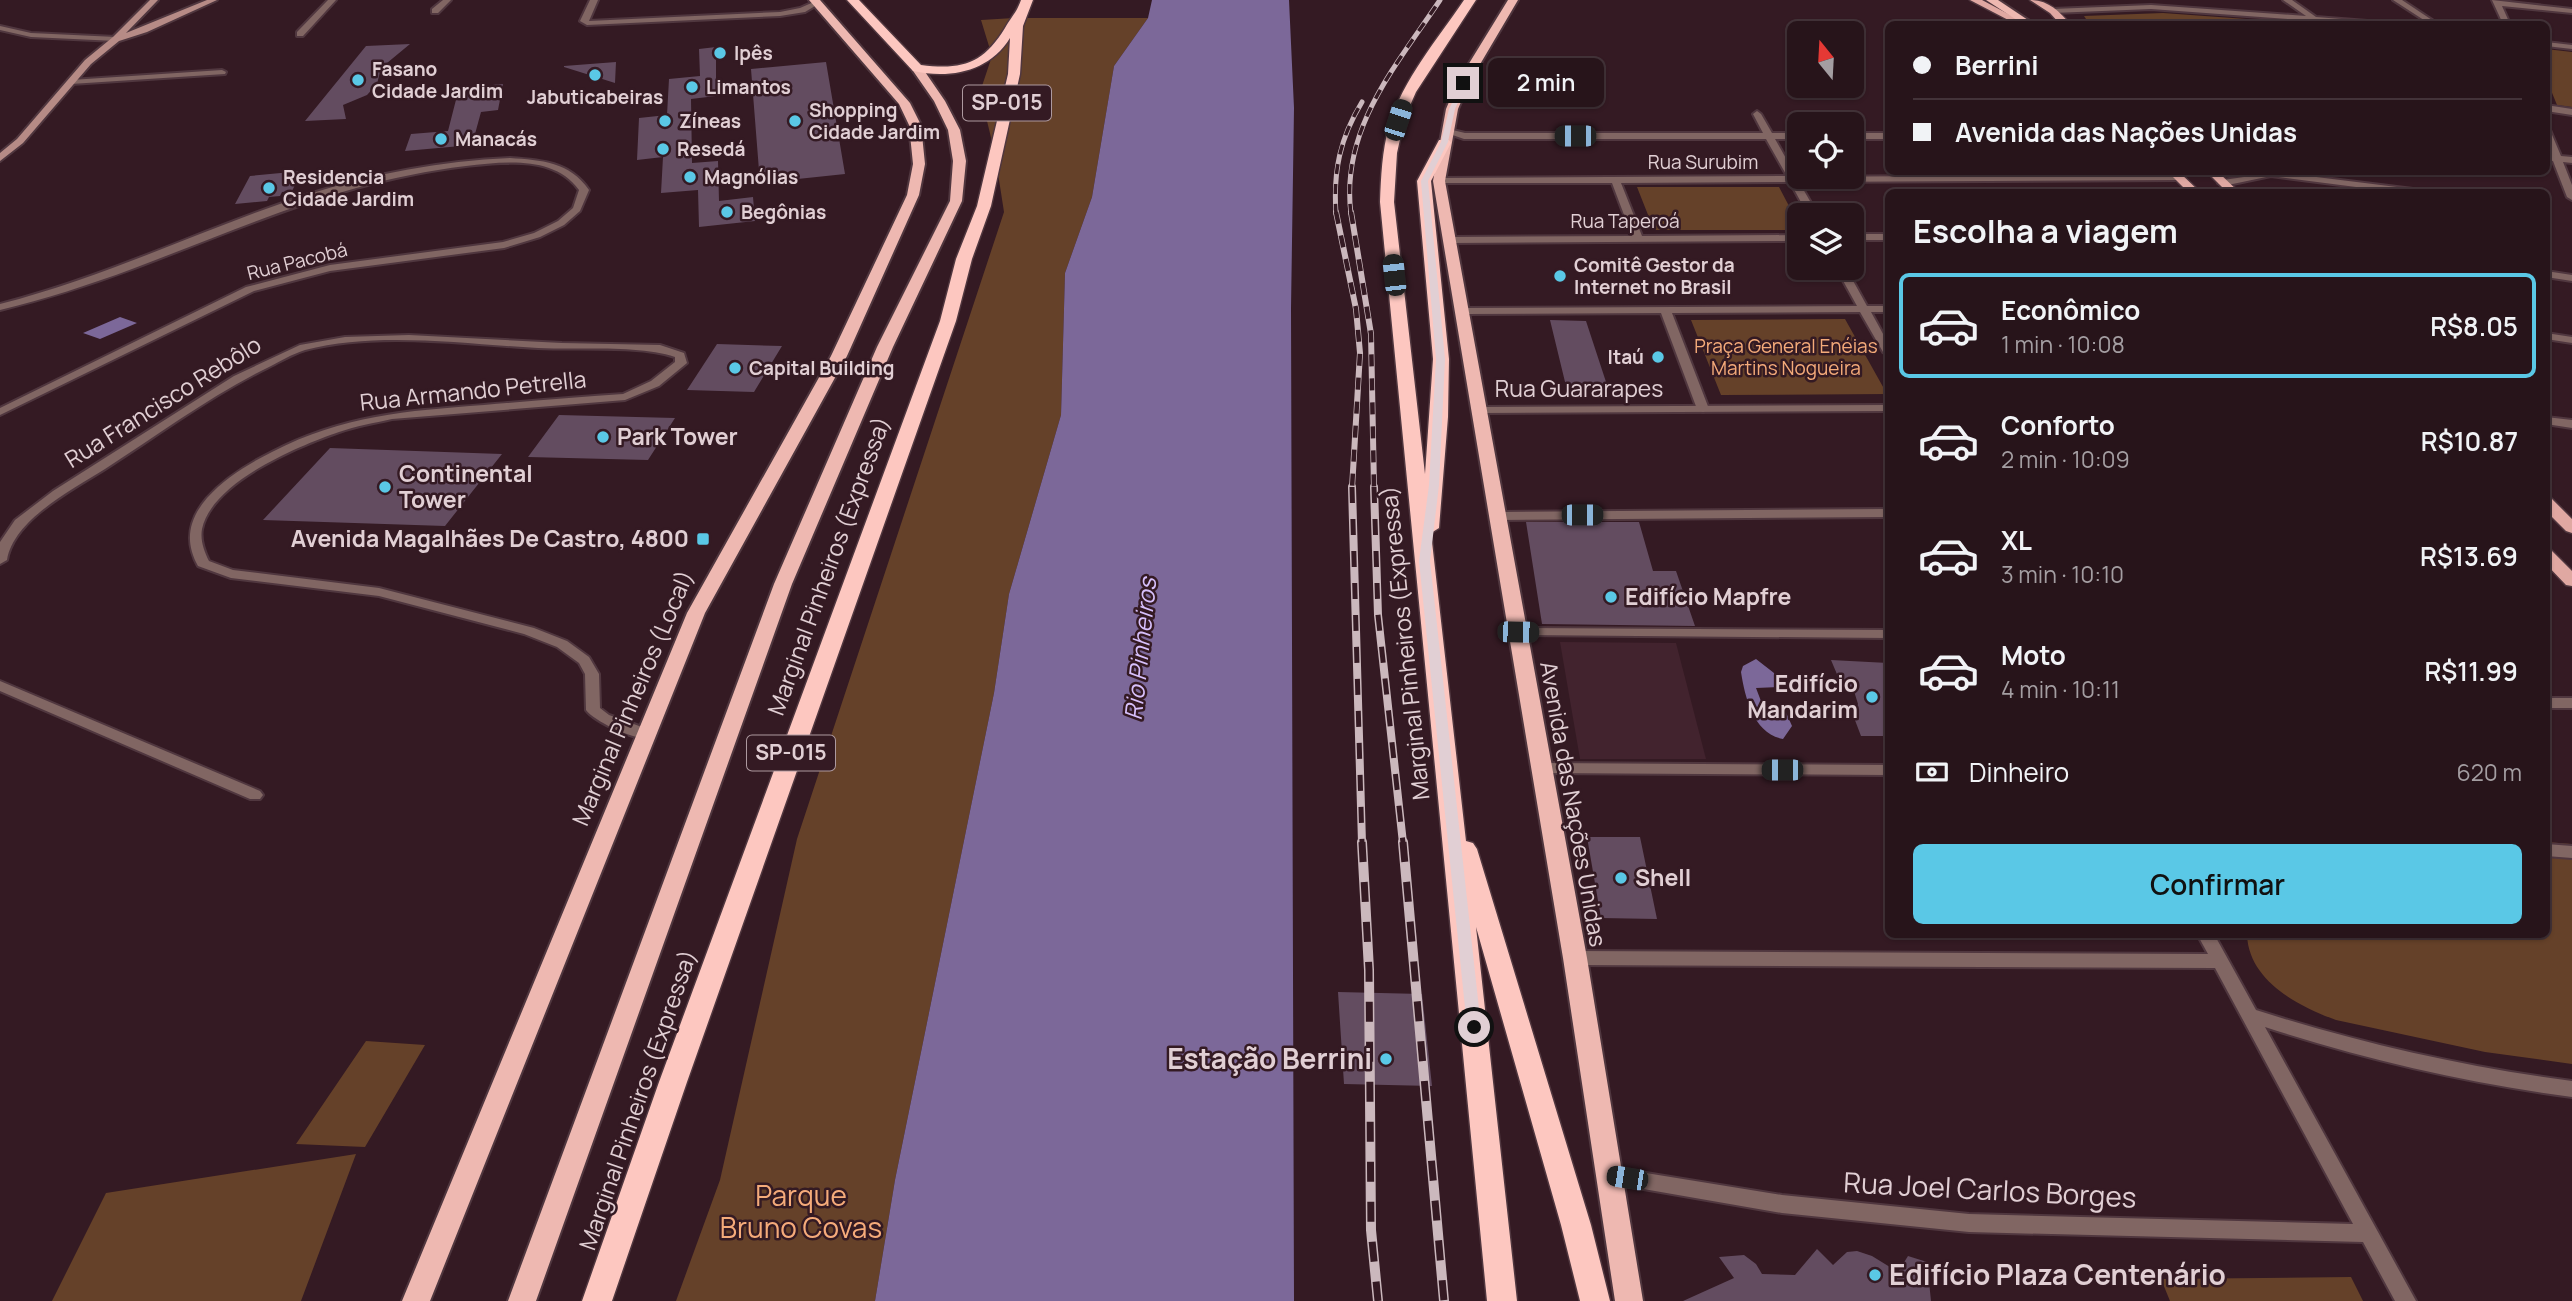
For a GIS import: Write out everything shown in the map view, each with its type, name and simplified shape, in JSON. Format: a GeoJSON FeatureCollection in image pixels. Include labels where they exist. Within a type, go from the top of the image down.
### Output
{"type":"FeatureCollection","features":[{"type":"Feature","properties":{"kind":"highway"},"geometry":{"type":"LineString","coordinates":[[831,0],[839,26]]}},
{"type":"Feature","properties":{"kind":"highway"},"geometry":{"type":"LineString","coordinates":[[522,1301],[783,584],[885,347],[956,201],[960,178],[959,143],[947,110],[917,68],[853,0]]}},
{"type":"Feature","properties":{"kind":"highway","name":"Marginal Pinheiros (Expressa)"},"geometry":{"type":"LineString","coordinates":[[1469,0],[1423,68],[1402,106],[1388,166],[1387,202],[1502,1301]]}},
{"type":"Feature","properties":{"kind":"highway","name":"Avenida das Nações Unidas"},"geometry":{"type":"LineString","coordinates":[[1513,0],[1463,83],[1446,136],[1439,181],[1464,311],[1542,768],[1629,1301]]}},
{"type":"Feature","properties":{"kind":"highway"},"geometry":{"type":"LineString","coordinates":[[1991,0],[2024,21]]}},
{"type":"Feature","properties":{"kind":"highway","name":"Marginal Pinheiros (Local)"},"geometry":{"type":"LineString","coordinates":[[416,1301],[696,613],[839,356],[913,195],[919,164],[915,125],[904,103],[815,1]]}},
{"type":"Feature","properties":{"kind":"highway"},"geometry":{"type":"LineString","coordinates":[[917,68],[947,71],[977,65],[999,46],[1025,6]]}},
{"type":"Feature","properties":{"kind":"highway","name":"Marginal Pinheiros (Expressa)"},"geometry":{"type":"LineString","coordinates":[[597,1301],[673,1082],[948,321],[964,259],[984,206],[1014,74],[1017,26],[1025,6]]}},
{"type":"Feature","properties":{"kind":"highway"},"geometry":{"type":"LineString","coordinates":[[1424,561],[1434,485],[1441,359],[1424,181],[1446,136]]}},
{"type":"Feature","properties":{"kind":"highway"},"geometry":{"type":"LineString","coordinates":[[1452,807],[1532,1071],[1595,1301]]}},
{"type":"Feature","properties":{"kind":"main road"},"geometry":{"type":"LineString","coordinates":[[0,158],[20,141],[71,82],[155,0]]}},
{"type":"Feature","properties":{"kind":"main road"},"geometry":{"type":"LineString","coordinates":[[116,39],[213,0]]}},
{"type":"Feature","properties":{"kind":"main road"},"geometry":{"type":"LineString","coordinates":[[1975,0],[2016,21]]}},
{"type":"Feature","properties":{"kind":"main road"},"geometry":{"type":"LineString","coordinates":[[2035,0],[2053,11],[2062,21]]}},
{"type":"Feature","properties":{"kind":"main road"},"geometry":{"type":"LineString","coordinates":[[123,29],[144,30]]}},
{"type":"Feature","properties":{"kind":"main road"},"geometry":{"type":"LineString","coordinates":[[2177,175],[2191,189]]}},
{"type":"Feature","properties":{"kind":"main road"},"geometry":{"type":"LineString","coordinates":[[2215,175],[2230,189]]}},
{"type":"Feature","properties":{"kind":"main road"},"geometry":{"type":"LineString","coordinates":[[2550,506],[2572,528]]}},
{"type":"Feature","properties":{"kind":"main road"},"geometry":{"type":"LineString","coordinates":[[2550,558],[2572,581]]}},
{"type":"Feature","properties":{"kind":"street"},"geometry":{"type":"LineString","coordinates":[[300,34],[332,0]]}},
{"type":"Feature","properties":{"kind":"street"},"geometry":{"type":"LineString","coordinates":[[435,11],[447,0]]}},
{"type":"Feature","properties":{"kind":"street"},"geometry":{"type":"LineString","coordinates":[[594,0],[584,21],[592,23],[780,14],[802,10],[815,1]]}},
{"type":"Feature","properties":{"kind":"street"},"geometry":{"type":"LineString","coordinates":[[2287,0],[2317,21]]}},
{"type":"Feature","properties":{"kind":"street"},"geometry":{"type":"LineString","coordinates":[[2397,0],[2429,21]]}},
{"type":"Feature","properties":{"kind":"street"},"geometry":{"type":"LineString","coordinates":[[2505,21],[2497,1],[2572,12]]}},
{"type":"Feature","properties":{"kind":"street"},"geometry":{"type":"LineString","coordinates":[[2053,11],[2151,7],[2351,21]]}},
{"type":"Feature","properties":{"kind":"street"},"geometry":{"type":"LineString","coordinates":[[0,28],[15,33],[53,38],[116,39]]}},
{"type":"Feature","properties":{"kind":"street"},"geometry":{"type":"LineString","coordinates":[[2550,44],[2572,47]]}},
{"type":"Feature","properties":{"kind":"street"},"geometry":{"type":"LineString","coordinates":[[71,82],[222,72]]}},
{"type":"Feature","properties":{"kind":"street"},"geometry":{"type":"LineString","coordinates":[[2550,109],[2572,112]]}},
{"type":"Feature","properties":{"kind":"street"},"geometry":{"type":"LineString","coordinates":[[1757,114],[1787,168]]}},
{"type":"Feature","properties":{"kind":"street"},"geometry":{"type":"LineString","coordinates":[[1446,136],[1787,136]]}},
{"type":"Feature","properties":{"kind":"street"},"geometry":{"type":"LineString","coordinates":[[1864,136],[1885,136]]}},
{"type":"Feature","properties":{"kind":"street"},"geometry":{"type":"LineString","coordinates":[[2550,140],[2572,197]]}},
{"type":"Feature","properties":{"kind":"street"},"geometry":{"type":"LineString","coordinates":[[2550,157],[2572,160]]}},
{"type":"Feature","properties":{"kind":"street","name":"Rua Pacobá"},"geometry":{"type":"LineString","coordinates":[[0,307],[97,278],[340,188],[414,171],[493,162],[526,162],[555,167],[577,178],[584,190],[577,209],[561,223],[537,235],[503,245],[330,268],[250,289],[0,412]]}},
{"type":"Feature","properties":{"kind":"street","name":"Rua Surubim"},"geometry":{"type":"LineString","coordinates":[[1864,178],[2052,175]]}},
{"type":"Feature","properties":{"kind":"street"},"geometry":{"type":"LineString","coordinates":[[2285,175],[2391,189]]}},
{"type":"Feature","properties":{"kind":"street"},"geometry":{"type":"LineString","coordinates":[[2223,183],[2254,177],[2294,176]]}},
{"type":"Feature","properties":{"kind":"street"},"geometry":{"type":"LineString","coordinates":[[1615,179],[1639,238]]}},
{"type":"Feature","properties":{"kind":"street","name":"Rua Surubim"},"geometry":{"type":"LineString","coordinates":[[1439,181],[1787,179]]}},
{"type":"Feature","properties":{"kind":"street","name":"Rua Taperoá"},"geometry":{"type":"LineString","coordinates":[[1451,240],[1787,237]]}},
{"type":"Feature","properties":{"kind":"street"},"geometry":{"type":"LineString","coordinates":[[1864,237],[1885,237]]}},
{"type":"Feature","properties":{"kind":"street"},"geometry":{"type":"LineString","coordinates":[[2550,275],[2572,278]]}},
{"type":"Feature","properties":{"kind":"street"},"geometry":{"type":"LineString","coordinates":[[1848,280],[1885,347]]}},
{"type":"Feature","properties":{"kind":"street"},"geometry":{"type":"LineString","coordinates":[[1464,311],[1885,309]]}},
{"type":"Feature","properties":{"kind":"street"},"geometry":{"type":"LineString","coordinates":[[1665,310],[1703,409]]}},
{"type":"Feature","properties":{"kind":"street"},"geometry":{"type":"LineString","coordinates":[[2550,337],[2572,340]]}},
{"type":"Feature","properties":{"kind":"street","name":"Rua Francisco Rebôlo"},"geometry":{"type":"LineString","coordinates":[[0,559],[2,549],[19,523],[57,494],[238,378],[300,348],[345,340],[409,338],[634,347]]}},
{"type":"Feature","properties":{"kind":"street","name":"Rua Armando Petrella"},"geometry":{"type":"LineString","coordinates":[[634,347],[672,351],[680,355],[681,363],[652,387],[625,397],[392,416],[354,423],[326,433],[239,476],[209,501],[196,524],[195,541],[203,563],[230,574],[379,592],[529,631],[562,644],[584,660],[592,674],[593,710],[604,718],[645,734]]}},
{"type":"Feature","properties":{"kind":"street","name":"Rua Guararapes"},"geometry":{"type":"LineString","coordinates":[[1481,411],[1885,408]]}},
{"type":"Feature","properties":{"kind":"street"},"geometry":{"type":"LineString","coordinates":[[2550,421],[2572,424]]}},
{"type":"Feature","properties":{"kind":"street"},"geometry":{"type":"LineString","coordinates":[[1499,516],[1885,513]]}},
{"type":"Feature","properties":{"kind":"street"},"geometry":{"type":"LineString","coordinates":[[1518,632],[1885,634]]}},
{"type":"Feature","properties":{"kind":"street"},"geometry":{"type":"LineString","coordinates":[[0,686],[255,795]]}},
{"type":"Feature","properties":{"kind":"street"},"geometry":{"type":"LineString","coordinates":[[2550,702],[2572,703]]}},
{"type":"Feature","properties":{"kind":"street"},"geometry":{"type":"LineString","coordinates":[[1542,768],[1885,770]]}},
{"type":"Feature","properties":{"kind":"street"},"geometry":{"type":"LineString","coordinates":[[2550,850],[2572,852]]}},
{"type":"Feature","properties":{"kind":"street"},"geometry":{"type":"LineString","coordinates":[[2207,938],[2406,1301]]}},
{"type":"Feature","properties":{"kind":"street"},"geometry":{"type":"LineString","coordinates":[[1574,958],[2218,961]]}},
{"type":"Feature","properties":{"kind":"street"},"geometry":{"type":"LineString","coordinates":[[2252,1016],[2323,1040],[2449,1069],[2572,1089]]}},
{"type":"Feature","properties":{"kind":"street","name":"Rua Joel Carlos Borges"},"geometry":{"type":"LineString","coordinates":[[1609,1175],[1782,1204],[1969,1223],[2370,1233]]}},
{"type":"Feature","properties":{"kind":"shaded area"},"geometry":{"type":"Polygon","coordinates":[[[1560,642],[1676,643],[1706,759],[1580,759],[1560,642]]]}},
{"type":"Feature","properties":{"kind":"green space"},"geometry":{"type":"Polygon","coordinates":[[[2163,13],[2274,21],[2104,21],[2086,19],[2084,16],[2163,13]]]}},
{"type":"Feature","properties":{"kind":"green space","name":"Parque Bruno Covas"},"geometry":{"type":"Polygon","coordinates":[[[1148,18],[1114,66],[1092,197],[1065,273],[1061,415],[1009,594],[994,693],[895,1180],[875,1301],[676,1301],[720,1180],[797,839],[1004,212],[995,154],[980,92],[992,56],[981,20],[1148,18]]]}},
{"type":"Feature","properties":{"kind":"green space"},"geometry":{"type":"Polygon","coordinates":[[[2550,49],[2572,52],[2572,107],[2557,105],[2550,88],[2550,49]]]}},
{"type":"Feature","properties":{"kind":"green space"},"geometry":{"type":"Polygon","coordinates":[[[1637,187],[1779,187],[1787,203],[1787,230],[1654,230],[1637,187]]]}},
{"type":"Feature","properties":{"kind":"green space","name":"Praça General Enéias Martins Nogueira"},"geometry":{"type":"Polygon","coordinates":[[[1845,319],[1885,394],[1721,395],[1691,320],[1845,319]]]}},
{"type":"Feature","properties":{"kind":"green space"},"geometry":{"type":"Polygon","coordinates":[[[2550,842],[2572,844],[2572,1064],[2485,1052],[2336,1020],[2306,1007],[2278,990],[2256,966],[2248,938],[2550,938],[2550,842]]]}},
{"type":"Feature","properties":{"kind":"green space"},"geometry":{"type":"Polygon","coordinates":[[[366,1041],[425,1045],[365,1147],[296,1144],[366,1041]]]}},
{"type":"Feature","properties":{"kind":"green space"},"geometry":{"type":"Polygon","coordinates":[[[356,1154],[301,1301],[52,1301],[106,1193],[356,1154]]]}},
{"type":"Feature","properties":{"kind":"green space"},"geometry":{"type":"Polygon","coordinates":[[[2351,1277],[2363,1301],[2170,1301],[2161,1279],[2351,1277]]]}},
{"type":"Feature","properties":{"kind":"water","name":"Rio Pinheiros"},"geometry":{"type":"Polygon","coordinates":[[[1152,0],[1289,0],[1294,108],[1291,309],[1294,1301],[875,1301],[895,1180],[994,693],[1009,594],[1061,415],[1065,273],[1092,197],[1114,66],[1148,18],[1152,0]]]}},
{"type":"Feature","properties":{"kind":"water"},"geometry":{"type":"Polygon","coordinates":[[[120,317],[137,323],[100,339],[83,333],[120,317]]]}},
{"type":"Feature","properties":{"kind":"water"},"geometry":{"type":"Polygon","coordinates":[[[1756,659],[1774,673],[1779,687],[1756,688],[1764,709],[1785,710],[1792,726],[1783,739],[1765,730],[1748,703],[1741,672],[1743,666],[1756,659]]]}},
{"type":"Feature","properties":{"kind":"building","name":"Fasano Cidade Jardim"},"geometry":{"type":"Polygon","coordinates":[[[410,44],[381,68],[377,84],[367,95],[343,105],[346,119],[305,121],[366,46],[410,44]]]}},
{"type":"Feature","properties":{"kind":"building"},"geometry":{"type":"Polygon","coordinates":[[[716,47],[716,96],[691,99],[692,163],[718,161],[719,201],[753,197],[755,221],[699,227],[698,190],[661,193],[663,157],[637,160],[639,118],[667,115],[669,79],[700,76],[699,49],[716,47]]]}},
{"type":"Feature","properties":{"kind":"building"},"geometry":{"type":"Polygon","coordinates":[[[616,62],[615,83],[564,67],[564,66],[616,62]]]}},
{"type":"Feature","properties":{"kind":"building","name":"Shopping Cidade Jardim"},"geometry":{"type":"Polygon","coordinates":[[[826,62],[845,174],[760,183],[751,69],[826,62]]]}},
{"type":"Feature","properties":{"kind":"building"},"geometry":{"type":"Polygon","coordinates":[[[503,84],[498,110],[481,112],[472,145],[405,151],[411,134],[448,131],[459,88],[503,84]]]}},
{"type":"Feature","properties":{"kind":"building","name":"Residencia Cidade Jardim"},"geometry":{"type":"Polygon","coordinates":[[[302,171],[292,191],[269,197],[267,201],[235,204],[250,176],[302,171]]]}},
{"type":"Feature","properties":{"kind":"building"},"geometry":{"type":"Polygon","coordinates":[[[1550,320],[1586,321],[1607,385],[1566,386],[1550,320]]]}},
{"type":"Feature","properties":{"kind":"building","name":"Capital Building"},"geometry":{"type":"Polygon","coordinates":[[[717,344],[782,346],[754,392],[687,390],[717,344]]]}},
{"type":"Feature","properties":{"kind":"building","name":"Park Tower"},"geometry":{"type":"Polygon","coordinates":[[[559,415],[675,418],[648,460],[528,457],[559,415]]]}},
{"type":"Feature","properties":{"kind":"building","name":"Continental Tower"},"geometry":{"type":"Polygon","coordinates":[[[330,448],[502,454],[445,526],[263,520],[330,448]]]}},
{"type":"Feature","properties":{"kind":"building","name":"Edifício Mapfre"},"geometry":{"type":"Polygon","coordinates":[[[1526,522],[1639,522],[1653,571],[1676,571],[1695,626],[1542,624],[1526,522]]]}},
{"type":"Feature","properties":{"kind":"building","name":"Edifício Mandarim"},"geometry":{"type":"Polygon","coordinates":[[[1831,660],[1885,663],[1885,736],[1861,736],[1853,715],[1858,704],[1854,691],[1839,679],[1831,660]]]}},
{"type":"Feature","properties":{"kind":"building","name":"Shell"},"geometry":{"type":"Polygon","coordinates":[[[1587,837],[1640,837],[1657,919],[1601,918],[1587,837]]]}},
{"type":"Feature","properties":{"kind":"building","name":"Estação Berrini"},"geometry":{"type":"Polygon","coordinates":[[[1338,992],[1422,994],[1432,1086],[1344,1084],[1338,992]]]}},
{"type":"Feature","properties":{"kind":"building","name":"Edifício Plaza Centenário"},"geometry":{"type":"Polygon","coordinates":[[[1817,1249],[1833,1265],[1847,1252],[1857,1251],[1872,1256],[1898,1272],[1908,1256],[1927,1262],[1931,1301],[1683,1301],[1734,1278],[1719,1257],[1744,1255],[1756,1264],[1762,1274],[1795,1275],[1817,1249]]]}},
{"type":"Feature","properties":{"kind":"railway"},"geometry":{"type":"LineString","coordinates":[[1351,214],[1350,183],[1354,154],[1363,126],[1390,74],[1440,0]]}},
{"type":"Feature","properties":{"kind":"railway"},"geometry":{"type":"LineString","coordinates":[[1336,212],[1337,169],[1343,142],[1362,102]]}},
{"type":"Feature","properties":{"kind":"railway"},"geometry":{"type":"LineString","coordinates":[[1336,212],[1356,309],[1360,353],[1352,488]]}},
{"type":"Feature","properties":{"kind":"railway"},"geometry":{"type":"LineString","coordinates":[[1351,212],[1371,334],[1374,488]]}},
{"type":"Feature","properties":{"kind":"railway"},"geometry":{"type":"LineString","coordinates":[[1374,487],[1378,615],[1403,843]]}},
{"type":"Feature","properties":{"kind":"railway"},"geometry":{"type":"LineString","coordinates":[[1352,488],[1362,843]]}},
{"type":"Feature","properties":{"kind":"railway"},"geometry":{"type":"LineString","coordinates":[[1362,842],[1369,970],[1371,1230],[1378,1301]]}},
{"type":"Feature","properties":{"kind":"railway"},"geometry":{"type":"LineString","coordinates":[[1403,842],[1444,1301]]}},
{"type":"Feature","properties":{"kind":"place","name":"Ipês"},"geometry":{"type":"Point","coordinates":[720,53]}},
{"type":"Feature","properties":{"kind":"place","name":"Jabuticabeiras"},"geometry":{"type":"Point","coordinates":[595,75]}},
{"type":"Feature","properties":{"kind":"place","name":"Fasano Cidade Jardim"},"geometry":{"type":"Point","coordinates":[358,80]}},
{"type":"Feature","properties":{"kind":"place","name":"Limantos"},"geometry":{"type":"Point","coordinates":[692,87]}},
{"type":"Feature","properties":{"kind":"place","name":"Zíneas"},"geometry":{"type":"Point","coordinates":[665,121]}},
{"type":"Feature","properties":{"kind":"place","name":"Shopping Cidade Jardim"},"geometry":{"type":"Point","coordinates":[795,121]}},
{"type":"Feature","properties":{"kind":"place","name":"Manacás"},"geometry":{"type":"Point","coordinates":[441,139]}},
{"type":"Feature","properties":{"kind":"place","name":"Resedá"},"geometry":{"type":"Point","coordinates":[663,149]}},
{"type":"Feature","properties":{"kind":"place","name":"Magnólias"},"geometry":{"type":"Point","coordinates":[690,177]}},
{"type":"Feature","properties":{"kind":"place","name":"Residencia Cidade Jardim"},"geometry":{"type":"Point","coordinates":[269,188]}},
{"type":"Feature","properties":{"kind":"place","name":"Begônias"},"geometry":{"type":"Point","coordinates":[727,212]}},
{"type":"Feature","properties":{"kind":"place","name":"Comitê Gestor da Internet no Brasil"},"geometry":{"type":"Point","coordinates":[1560,276]}},
{"type":"Feature","properties":{"kind":"place","name":"Itaú"},"geometry":{"type":"Point","coordinates":[1658,357]}},
{"type":"Feature","properties":{"kind":"place","name":"Capital Building"},"geometry":{"type":"Point","coordinates":[735,368]}},
{"type":"Feature","properties":{"kind":"place","name":"Park Tower"},"geometry":{"type":"Point","coordinates":[603,437]}},
{"type":"Feature","properties":{"kind":"place","name":"Continental Tower"},"geometry":{"type":"Point","coordinates":[385,487]}},
{"type":"Feature","properties":{"kind":"place","name":"Avenida Magalhães De Castro, 4800"},"geometry":{"type":"Point","coordinates":[703,539]}},
{"type":"Feature","properties":{"kind":"place","name":"Edifício Mapfre"},"geometry":{"type":"Point","coordinates":[1611,597]}},
{"type":"Feature","properties":{"kind":"place","name":"Edifício Mandarim"},"geometry":{"type":"Point","coordinates":[1872,697]}},
{"type":"Feature","properties":{"kind":"place","name":"Shell"},"geometry":{"type":"Point","coordinates":[1621,878]}},
{"type":"Feature","properties":{"kind":"place","name":"Estação Berrini"},"geometry":{"type":"Point","coordinates":[1386,1059]}},
{"type":"Feature","properties":{"kind":"place","name":"Edifício Plaza Centenário"},"geometry":{"type":"Point","coordinates":[1875,1275]}},
{"type":"Feature","properties":{"kind":"route"},"geometry":{"type":"LineString","coordinates":[[1463,83],[1452,109],[1444,142],[1424,181],[1441,359],[1434,485],[1424,561],[1474,1027]]}}]}
